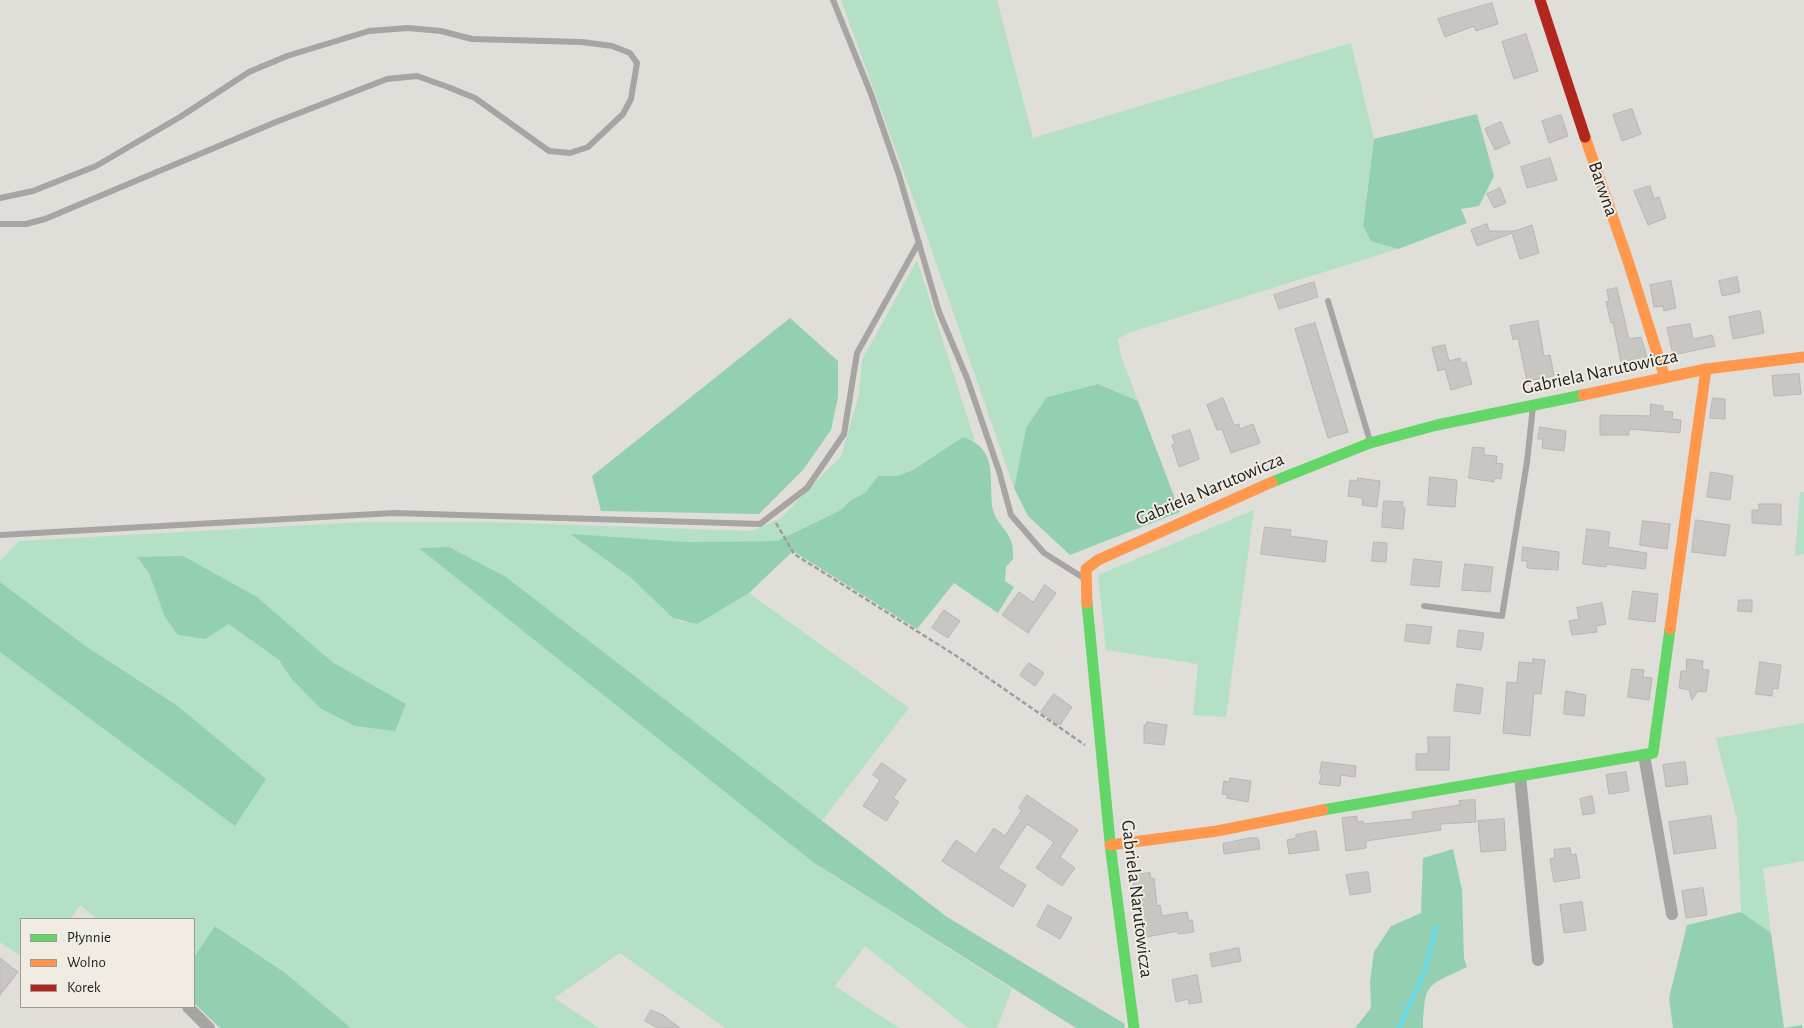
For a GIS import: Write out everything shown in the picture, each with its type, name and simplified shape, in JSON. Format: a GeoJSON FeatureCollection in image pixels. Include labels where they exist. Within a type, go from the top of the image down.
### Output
{"type":"FeatureCollection","features":[{"type":"Feature","properties":{"kind":"street","name":"Barwna"},"geometry":{"type":"LineString","coordinates":[[1540,0],[1566,83],[1628,261],[1664,378]]}},
{"type":"Feature","properties":{"kind":"street","name":"Gabriela Narutowicza"},"geometry":{"type":"LineString","coordinates":[[1134,1028],[1110,845],[1086,569],[1098,560],[1125,547],[1276,480],[1370,443],[1437,425],[1706,369],[1804,357]]}},
{"type":"Feature","properties":{"kind":"street"},"geometry":{"type":"LineString","coordinates":[[1110,845],[1217,831],[1324,810],[1653,753],[1706,369]]}},
{"type":"Feature","properties":{"kind":"street"},"geometry":{"type":"LineString","coordinates":[[1644,754],[1672,914]]}},
{"type":"Feature","properties":{"kind":"street"},"geometry":{"type":"LineString","coordinates":[[1520,776],[1538,960]]}},
{"type":"Feature","properties":{"kind":"street"},"geometry":{"type":"LineString","coordinates":[[189,1008],[210,1028]]}},
{"type":"Feature","properties":{"kind":"lane"},"geometry":{"type":"LineString","coordinates":[[833,0],[871,94],[919,242],[939,312],[967,378],[1000,471],[1011,515],[1044,553],[1086,579]]}},
{"type":"Feature","properties":{"kind":"lane"},"geometry":{"type":"LineString","coordinates":[[0,198],[33,191],[96,166],[180,117],[249,72],[287,56],[369,31],[408,28],[441,31],[472,39],[582,42],[612,46],[630,53],[637,63],[631,99],[623,114],[588,147],[570,153],[550,151],[475,98],[448,87],[417,76],[387,79],[276,122],[45,220],[26,224],[0,224]]}},
{"type":"Feature","properties":{"kind":"lane"},"geometry":{"type":"LineString","coordinates":[[0,535],[394,513],[760,524],[807,488],[844,434],[857,353],[919,242]]}},
{"type":"Feature","properties":{"kind":"lane"},"geometry":{"type":"LineString","coordinates":[[1328,300],[1370,443]]}},
{"type":"Feature","properties":{"kind":"lane"},"geometry":{"type":"LineString","coordinates":[[1424,606],[1502,616],[1527,462],[1533,405]]}},
{"type":"Feature","properties":{"kind":"path"},"geometry":{"type":"LineString","coordinates":[[771,515],[794,554],[954,656],[1103,757]]}},
{"type":"Feature","properties":{"kind":"green space"},"geometry":{"type":"Polygon","coordinates":[[[841,0],[997,0],[1033,138],[1351,43],[1374,139],[1363,226],[1372,241],[1398,249],[1128,333],[1118,339],[1120,353],[1138,401],[1098,384],[1047,397],[1026,428],[1014,488],[923,225],[841,0]]]}},
{"type":"Feature","properties":{"kind":"green space"},"geometry":{"type":"Polygon","coordinates":[[[1477,114],[1494,176],[1479,206],[1461,209],[1467,223],[1398,249],[1371,241],[1363,226],[1374,139],[1477,114]]]}},
{"type":"Feature","properties":{"kind":"green space"},"geometry":{"type":"Polygon","coordinates":[[[917,260],[975,441],[963,437],[913,470],[898,476],[878,476],[865,493],[851,500],[841,510],[777,541],[687,542],[571,535],[630,577],[673,618],[683,622],[715,612],[749,593],[909,708],[821,822],[506,577],[813,862],[1012,989],[997,1028],[968,1028],[865,946],[835,986],[899,1028],[725,1028],[620,953],[554,998],[599,1028],[351,1028],[284,972],[216,926],[195,956],[195,918],[96,918],[80,905],[72,918],[20,918],[20,955],[0,942],[0,652],[22,668],[175,704],[87,647],[0,582],[0,561],[19,541],[363,522],[489,522],[752,531],[781,518],[841,456],[859,395],[862,360],[917,260]]]}},
{"type":"Feature","properties":{"kind":"green space"},"geometry":{"type":"Polygon","coordinates":[[[790,318],[838,361],[838,397],[831,430],[803,470],[759,514],[601,511],[592,476],[790,318]]]}},
{"type":"Feature","properties":{"kind":"green space"},"geometry":{"type":"Polygon","coordinates":[[[1098,384],[1138,401],[1180,512],[1070,555],[1028,516],[1014,488],[1026,428],[1047,397],[1098,384]]]}},
{"type":"Feature","properties":{"kind":"green space"},"geometry":{"type":"Polygon","coordinates":[[[963,437],[975,442],[983,449],[990,467],[993,510],[1012,544],[1013,559],[1006,567],[1005,581],[1014,587],[998,613],[954,583],[917,629],[793,551],[749,593],[697,624],[673,618],[630,577],[570,534],[687,542],[777,541],[841,510],[851,500],[865,493],[878,476],[898,476],[913,470],[963,437]]]}},
{"type":"Feature","properties":{"kind":"green space"},"geometry":{"type":"Polygon","coordinates":[[[1800,492],[1804,492],[1804,554],[1795,556],[1800,492]]]}},
{"type":"Feature","properties":{"kind":"green space"},"geometry":{"type":"Polygon","coordinates":[[[1254,510],[1226,717],[1193,715],[1198,664],[1106,650],[1098,575],[1254,510]]]}},
{"type":"Feature","properties":{"kind":"green space"},"geometry":{"type":"Polygon","coordinates":[[[449,547],[506,577],[947,917],[1125,1024],[1124,1028],[1076,1028],[813,862],[419,548],[449,547]]]}},
{"type":"Feature","properties":{"kind":"green space"},"geometry":{"type":"Polygon","coordinates":[[[183,556],[257,597],[332,662],[406,704],[395,731],[355,726],[320,708],[291,678],[279,660],[229,624],[205,639],[178,635],[165,617],[149,573],[137,557],[183,556]]]}},
{"type":"Feature","properties":{"kind":"green space"},"geometry":{"type":"Polygon","coordinates":[[[0,582],[87,647],[175,704],[266,779],[235,826],[0,652],[0,582]]]}},
{"type":"Feature","properties":{"kind":"green space"},"geometry":{"type":"Polygon","coordinates":[[[1804,723],[1804,861],[1763,868],[1771,933],[1741,912],[1737,819],[1716,738],[1804,723]]]}},
{"type":"Feature","properties":{"kind":"green space"},"geometry":{"type":"Polygon","coordinates":[[[1453,849],[1462,890],[1464,958],[1467,967],[1443,978],[1430,987],[1425,1001],[1423,1028],[1355,1028],[1371,1008],[1370,981],[1374,952],[1391,926],[1421,913],[1423,858],[1453,849]]]}},
{"type":"Feature","properties":{"kind":"green space"},"geometry":{"type":"Polygon","coordinates":[[[1741,912],[1771,933],[1784,1028],[1673,1028],[1669,998],[1687,925],[1741,912]]]}},
{"type":"Feature","properties":{"kind":"green space"},"geometry":{"type":"Polygon","coordinates":[[[215,926],[284,972],[351,1028],[220,1028],[195,1004],[195,956],[215,926]]]}},
{"type":"Feature","properties":{"kind":"green space"},"geometry":{"type":"Polygon","coordinates":[[[1802,1025],[1802,1028],[1784,1028],[1802,1025]]]}},
{"type":"Feature","properties":{"kind":"building"},"geometry":{"type":"Polygon","coordinates":[[[1492,3],[1498,24],[1476,31],[1474,26],[1445,37],[1438,19],[1492,3]]]}},
{"type":"Feature","properties":{"kind":"building"},"geometry":{"type":"Polygon","coordinates":[[[1526,34],[1538,71],[1514,79],[1502,42],[1526,34]]]}},
{"type":"Feature","properties":{"kind":"building"},"geometry":{"type":"Polygon","coordinates":[[[1632,109],[1641,134],[1622,141],[1613,115],[1632,109]]]}},
{"type":"Feature","properties":{"kind":"building"},"geometry":{"type":"Polygon","coordinates":[[[1561,115],[1568,136],[1549,143],[1542,121],[1561,115]]]}},
{"type":"Feature","properties":{"kind":"building"},"geometry":{"type":"Polygon","coordinates":[[[1501,122],[1510,143],[1495,150],[1485,129],[1501,122]]]}},
{"type":"Feature","properties":{"kind":"building"},"geometry":{"type":"Polygon","coordinates":[[[1550,158],[1557,180],[1527,188],[1521,167],[1550,158]]]}},
{"type":"Feature","properties":{"kind":"building"},"geometry":{"type":"Polygon","coordinates":[[[1650,186],[1654,199],[1659,197],[1666,218],[1648,225],[1634,191],[1650,186]]]}},
{"type":"Feature","properties":{"kind":"building"},"geometry":{"type":"Polygon","coordinates":[[[1500,188],[1506,203],[1494,208],[1487,194],[1500,188]]]}},
{"type":"Feature","properties":{"kind":"building"},"geometry":{"type":"Polygon","coordinates":[[[1487,224],[1489,231],[1515,231],[1532,225],[1539,253],[1520,259],[1512,233],[1477,246],[1471,230],[1487,224]]]}},
{"type":"Feature","properties":{"kind":"building"},"geometry":{"type":"Polygon","coordinates":[[[1737,277],[1740,292],[1722,296],[1719,281],[1737,277]]]}},
{"type":"Feature","properties":{"kind":"building"},"geometry":{"type":"Polygon","coordinates":[[[1671,281],[1676,308],[1664,311],[1663,306],[1654,307],[1650,285],[1671,281]]]}},
{"type":"Feature","properties":{"kind":"building"},"geometry":{"type":"Polygon","coordinates":[[[1314,282],[1318,297],[1279,309],[1274,295],[1314,282]]]}},
{"type":"Feature","properties":{"kind":"building"},"geometry":{"type":"Polygon","coordinates":[[[1617,288],[1629,339],[1641,337],[1647,357],[1621,362],[1613,322],[1611,323],[1606,302],[1609,301],[1607,290],[1617,288]]]}},
{"type":"Feature","properties":{"kind":"building"},"geometry":{"type":"Polygon","coordinates":[[[1760,311],[1764,333],[1733,339],[1729,317],[1760,311]]]}},
{"type":"Feature","properties":{"kind":"building"},"geometry":{"type":"Polygon","coordinates":[[[1538,321],[1544,356],[1550,355],[1554,376],[1527,381],[1518,338],[1513,340],[1510,326],[1538,321]]]}},
{"type":"Feature","properties":{"kind":"building"},"geometry":{"type":"Polygon","coordinates":[[[1315,323],[1348,432],[1328,438],[1295,329],[1315,323]]]}},
{"type":"Feature","properties":{"kind":"building"},"geometry":{"type":"Polygon","coordinates":[[[1690,324],[1693,339],[1712,335],[1715,346],[1673,355],[1667,328],[1690,324]]]}},
{"type":"Feature","properties":{"kind":"building"},"geometry":{"type":"Polygon","coordinates":[[[1445,345],[1449,361],[1460,358],[1461,363],[1466,362],[1472,384],[1451,390],[1445,369],[1438,371],[1432,348],[1445,345]]]}},
{"type":"Feature","properties":{"kind":"building"},"geometry":{"type":"Polygon","coordinates":[[[1799,374],[1801,394],[1774,396],[1772,376],[1799,374]]]}},
{"type":"Feature","properties":{"kind":"building"},"geometry":{"type":"Polygon","coordinates":[[[1223,398],[1234,425],[1239,424],[1240,429],[1253,424],[1260,443],[1231,453],[1222,429],[1217,430],[1207,405],[1223,398]]]}},
{"type":"Feature","properties":{"kind":"building"},"geometry":{"type":"Polygon","coordinates":[[[1713,398],[1725,399],[1725,419],[1710,418],[1713,398]]]}},
{"type":"Feature","properties":{"kind":"building"},"geometry":{"type":"Polygon","coordinates":[[[1651,404],[1663,406],[1663,411],[1673,412],[1672,419],[1681,420],[1680,433],[1629,429],[1629,435],[1600,435],[1600,415],[1650,416],[1651,404]]]}},
{"type":"Feature","properties":{"kind":"building"},"geometry":{"type":"Polygon","coordinates":[[[1540,427],[1566,431],[1564,451],[1542,448],[1543,439],[1538,439],[1540,427]]]}},
{"type":"Feature","properties":{"kind":"building"},"geometry":{"type":"Polygon","coordinates":[[[1190,430],[1199,459],[1179,467],[1172,445],[1175,444],[1172,436],[1190,430]]]}},
{"type":"Feature","properties":{"kind":"building"},"geometry":{"type":"Polygon","coordinates":[[[1473,447],[1484,448],[1484,455],[1497,456],[1496,463],[1503,464],[1501,479],[1494,478],[1494,482],[1469,478],[1473,447]]]}},
{"type":"Feature","properties":{"kind":"building"},"geometry":{"type":"Polygon","coordinates":[[[1711,472],[1733,476],[1730,500],[1707,497],[1711,472]]]}},
{"type":"Feature","properties":{"kind":"building"},"geometry":{"type":"Polygon","coordinates":[[[1430,477],[1457,480],[1455,507],[1428,505],[1430,477]]]}},
{"type":"Feature","properties":{"kind":"building"},"geometry":{"type":"Polygon","coordinates":[[[1358,478],[1380,481],[1377,507],[1362,505],[1363,498],[1348,496],[1350,480],[1357,481],[1358,478]]]}},
{"type":"Feature","properties":{"kind":"building"},"geometry":{"type":"Polygon","coordinates":[[[1384,501],[1403,502],[1402,507],[1405,507],[1403,529],[1382,527],[1384,501]]]}},
{"type":"Feature","properties":{"kind":"building"},"geometry":{"type":"Polygon","coordinates":[[[1759,504],[1781,504],[1781,525],[1752,523],[1752,510],[1759,510],[1759,504]]]}},
{"type":"Feature","properties":{"kind":"building"},"geometry":{"type":"Polygon","coordinates":[[[1696,520],[1730,525],[1725,556],[1692,552],[1696,520]]]}},
{"type":"Feature","properties":{"kind":"building"},"geometry":{"type":"Polygon","coordinates":[[[1643,521],[1670,524],[1667,549],[1640,545],[1643,521]]]}},
{"type":"Feature","properties":{"kind":"building"},"geometry":{"type":"Polygon","coordinates":[[[1265,527],[1291,530],[1290,536],[1327,541],[1325,562],[1261,554],[1265,527]]]}},
{"type":"Feature","properties":{"kind":"building"},"geometry":{"type":"Polygon","coordinates":[[[1587,529],[1610,532],[1608,547],[1647,553],[1645,569],[1606,564],[1606,567],[1583,564],[1587,529]]]}},
{"type":"Feature","properties":{"kind":"building"},"geometry":{"type":"Polygon","coordinates":[[[1374,542],[1387,543],[1386,562],[1372,561],[1374,542]]]}},
{"type":"Feature","properties":{"kind":"building"},"geometry":{"type":"Polygon","coordinates":[[[1523,547],[1559,552],[1558,570],[1527,568],[1527,561],[1522,561],[1523,547]]]}},
{"type":"Feature","properties":{"kind":"building"},"geometry":{"type":"Polygon","coordinates":[[[1414,559],[1442,562],[1439,587],[1411,585],[1414,559]]]}},
{"type":"Feature","properties":{"kind":"building"},"geometry":{"type":"Polygon","coordinates":[[[1465,564],[1493,567],[1490,592],[1462,590],[1465,564]]]}},
{"type":"Feature","properties":{"kind":"building"},"geometry":{"type":"Polygon","coordinates":[[[1045,585],[1056,593],[1028,633],[1002,615],[1019,592],[1033,602],[1045,585]]]}},
{"type":"Feature","properties":{"kind":"building"},"geometry":{"type":"Polygon","coordinates":[[[1633,591],[1658,594],[1655,622],[1629,619],[1633,591]]]}},
{"type":"Feature","properties":{"kind":"building"},"geometry":{"type":"Polygon","coordinates":[[[1739,600],[1752,600],[1752,612],[1738,611],[1739,600]]]}},
{"type":"Feature","properties":{"kind":"building"},"geometry":{"type":"Polygon","coordinates":[[[1602,603],[1606,624],[1596,626],[1597,632],[1572,635],[1569,621],[1579,619],[1577,608],[1602,603]]]}},
{"type":"Feature","properties":{"kind":"building"},"geometry":{"type":"Polygon","coordinates":[[[944,610],[960,621],[948,638],[932,628],[944,610]]]}},
{"type":"Feature","properties":{"kind":"building"},"geometry":{"type":"Polygon","coordinates":[[[1407,624],[1432,627],[1429,644],[1405,641],[1407,624]]]}},
{"type":"Feature","properties":{"kind":"building"},"geometry":{"type":"Polygon","coordinates":[[[1459,630],[1484,633],[1481,650],[1457,647],[1459,630]]]}},
{"type":"Feature","properties":{"kind":"building"},"geometry":{"type":"Polygon","coordinates":[[[1533,659],[1545,660],[1541,694],[1534,693],[1530,736],[1503,733],[1507,682],[1517,683],[1519,662],[1533,663],[1533,659]]]}},
{"type":"Feature","properties":{"kind":"building"},"geometry":{"type":"Polygon","coordinates":[[[1687,659],[1703,661],[1702,669],[1709,670],[1706,692],[1698,691],[1692,700],[1689,690],[1679,688],[1681,671],[1686,671],[1687,659]]]}},
{"type":"Feature","properties":{"kind":"building"},"geometry":{"type":"Polygon","coordinates":[[[1760,662],[1781,665],[1778,689],[1773,688],[1772,696],[1756,694],[1760,662]]]}},
{"type":"Feature","properties":{"kind":"building"},"geometry":{"type":"Polygon","coordinates":[[[1029,663],[1044,673],[1035,686],[1020,675],[1029,663]]]}},
{"type":"Feature","properties":{"kind":"building"},"geometry":{"type":"Polygon","coordinates":[[[1632,669],[1644,670],[1643,677],[1652,678],[1649,700],[1628,697],[1632,669]]]}},
{"type":"Feature","properties":{"kind":"building"},"geometry":{"type":"Polygon","coordinates":[[[1457,684],[1483,688],[1480,714],[1454,711],[1457,684]]]}},
{"type":"Feature","properties":{"kind":"building"},"geometry":{"type":"Polygon","coordinates":[[[1566,691],[1586,695],[1584,716],[1564,714],[1566,691]]]}},
{"type":"Feature","properties":{"kind":"building"},"geometry":{"type":"Polygon","coordinates":[[[1054,694],[1072,707],[1060,725],[1041,712],[1054,694]]]}},
{"type":"Feature","properties":{"kind":"building"},"geometry":{"type":"Polygon","coordinates":[[[1147,722],[1167,725],[1164,745],[1144,743],[1144,725],[1147,722]]]}},
{"type":"Feature","properties":{"kind":"building"},"geometry":{"type":"Polygon","coordinates":[[[1428,737],[1450,737],[1449,770],[1416,770],[1416,754],[1428,754],[1428,737]]]}},
{"type":"Feature","properties":{"kind":"building"},"geometry":{"type":"Polygon","coordinates":[[[1322,762],[1356,766],[1355,777],[1341,775],[1340,786],[1319,784],[1322,774],[1320,774],[1322,762]]]}},
{"type":"Feature","properties":{"kind":"building"},"geometry":{"type":"Polygon","coordinates":[[[1685,762],[1688,784],[1666,787],[1663,765],[1685,762]]]}},
{"type":"Feature","properties":{"kind":"building"},"geometry":{"type":"Polygon","coordinates":[[[882,763],[906,780],[893,798],[899,802],[886,821],[863,806],[880,780],[873,775],[882,763]]]}},
{"type":"Feature","properties":{"kind":"building"},"geometry":{"type":"Polygon","coordinates":[[[1626,772],[1629,791],[1609,794],[1606,775],[1626,772]]]}},
{"type":"Feature","properties":{"kind":"building"},"geometry":{"type":"Polygon","coordinates":[[[1230,778],[1251,781],[1248,802],[1227,798],[1227,795],[1222,794],[1224,781],[1229,782],[1230,778]]]}},
{"type":"Feature","properties":{"kind":"building"},"geometry":{"type":"Polygon","coordinates":[[[1027,795],[1078,830],[1060,857],[1075,868],[1062,886],[1036,868],[1054,842],[1027,824],[998,868],[1026,885],[1013,907],[942,861],[956,840],[976,854],[994,828],[1005,836],[1022,810],[1019,808],[1027,795]]]}},
{"type":"Feature","properties":{"kind":"building"},"geometry":{"type":"Polygon","coordinates":[[[1592,796],[1595,813],[1583,815],[1580,799],[1592,796]]]}},
{"type":"Feature","properties":{"kind":"building"},"geometry":{"type":"Polygon","coordinates":[[[1475,800],[1476,822],[1440,824],[1441,830],[1366,841],[1366,848],[1346,851],[1342,818],[1357,816],[1357,822],[1363,821],[1363,824],[1413,819],[1412,812],[1460,805],[1459,801],[1475,800]]]}},
{"type":"Feature","properties":{"kind":"building"},"geometry":{"type":"Polygon","coordinates":[[[1711,816],[1716,848],[1674,854],[1669,822],[1711,816]]]}},
{"type":"Feature","properties":{"kind":"building"},"geometry":{"type":"Polygon","coordinates":[[[1504,819],[1506,850],[1481,852],[1478,821],[1504,819]]]}},
{"type":"Feature","properties":{"kind":"building"},"geometry":{"type":"Polygon","coordinates":[[[1316,831],[1319,850],[1289,854],[1287,840],[1296,838],[1296,835],[1316,831]]]}},
{"type":"Feature","properties":{"kind":"building"},"geometry":{"type":"Polygon","coordinates":[[[1249,838],[1258,838],[1260,849],[1224,854],[1223,844],[1249,838]]]}},
{"type":"Feature","properties":{"kind":"building"},"geometry":{"type":"Polygon","coordinates":[[[1570,848],[1571,855],[1576,854],[1580,878],[1554,882],[1550,859],[1555,858],[1554,850],[1570,848]]]}},
{"type":"Feature","properties":{"kind":"building"},"geometry":{"type":"Polygon","coordinates":[[[1368,872],[1371,892],[1350,895],[1346,875],[1368,872]]]}},
{"type":"Feature","properties":{"kind":"building"},"geometry":{"type":"Polygon","coordinates":[[[1150,873],[1151,879],[1154,878],[1157,906],[1160,905],[1162,916],[1187,912],[1189,921],[1192,920],[1194,932],[1178,934],[1178,931],[1141,938],[1132,875],[1150,873]]]}},
{"type":"Feature","properties":{"kind":"building"},"geometry":{"type":"Polygon","coordinates":[[[1703,888],[1707,915],[1686,918],[1682,891],[1703,888]]]}},
{"type":"Feature","properties":{"kind":"building"},"geometry":{"type":"Polygon","coordinates":[[[1582,902],[1586,930],[1564,933],[1560,905],[1582,902]]]}},
{"type":"Feature","properties":{"kind":"building"},"geometry":{"type":"Polygon","coordinates":[[[1048,905],[1072,918],[1060,939],[1037,926],[1048,905]]]}},
{"type":"Feature","properties":{"kind":"building"},"geometry":{"type":"Polygon","coordinates":[[[1239,948],[1241,961],[1212,967],[1210,954],[1239,948]]]}},
{"type":"Feature","properties":{"kind":"building"},"geometry":{"type":"Polygon","coordinates":[[[0,958],[18,972],[0,995],[0,958]]]}},
{"type":"Feature","properties":{"kind":"building"},"geometry":{"type":"Polygon","coordinates":[[[1197,975],[1202,1002],[1189,1004],[1188,999],[1176,1002],[1172,980],[1197,975]]]}},
{"type":"Feature","properties":{"kind":"building"},"geometry":{"type":"Polygon","coordinates":[[[651,1010],[663,1015],[680,1028],[658,1028],[645,1021],[651,1010]]]}},
{"type":"Feature","properties":{"kind":"waterway"},"geometry":{"type":"LineString","coordinates":[[1399,1028],[1426,968],[1436,926]]}},
{"type":"Feature","properties":{"kind":"traffic: fast"},"geometry":{"type":"LineString","coordinates":[[1272,482],[1370,443],[1437,425],[1583,395]]}},
{"type":"Feature","properties":{"kind":"traffic: fast"},"geometry":{"type":"LineString","coordinates":[[1087,603],[1111,852],[1134,1028]]}},
{"type":"Feature","properties":{"kind":"traffic: fast"},"geometry":{"type":"LineString","coordinates":[[1323,810],[1653,753],[1670,629]]}},
{"type":"Feature","properties":{"kind":"traffic: slow"},"geometry":{"type":"LineString","coordinates":[[1585,137],[1628,261],[1665,378]]}},
{"type":"Feature","properties":{"kind":"traffic: slow"},"geometry":{"type":"LineString","coordinates":[[1583,395],[1706,369],[1804,357]]}},
{"type":"Feature","properties":{"kind":"traffic: slow"},"geometry":{"type":"LineString","coordinates":[[1670,629],[1706,369]]}},
{"type":"Feature","properties":{"kind":"traffic: slow"},"geometry":{"type":"LineString","coordinates":[[1087,603],[1086,569],[1098,560],[1272,482]]}},
{"type":"Feature","properties":{"kind":"traffic: slow"},"geometry":{"type":"LineString","coordinates":[[1110,845],[1217,831],[1323,810]]}},
{"type":"Feature","properties":{"kind":"traffic: jam"},"geometry":{"type":"LineString","coordinates":[[1540,0],[1585,137]]}}]}
